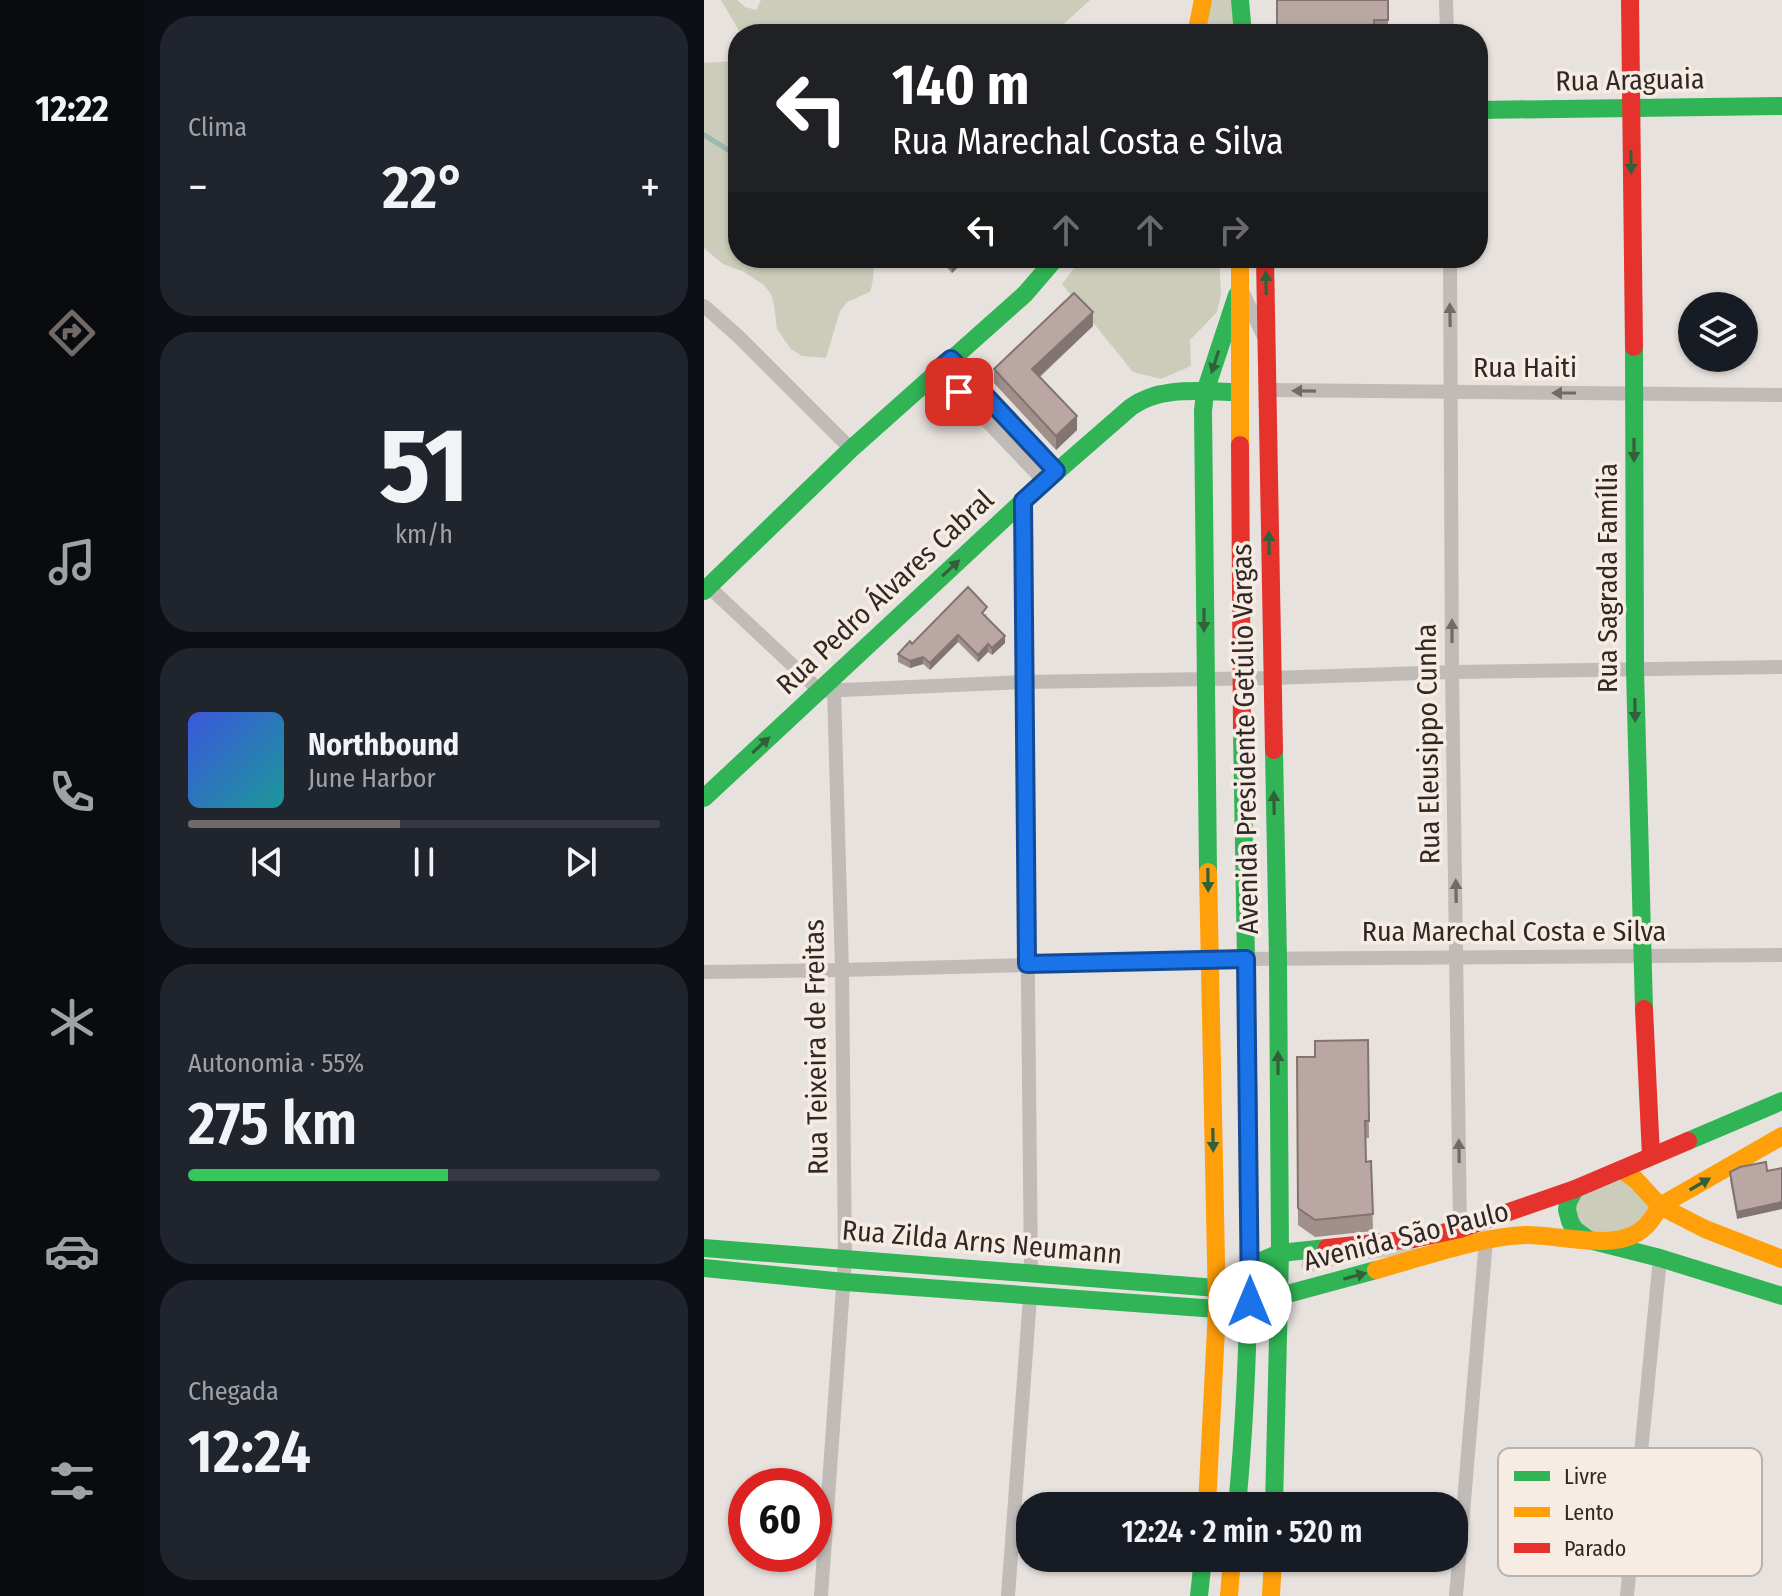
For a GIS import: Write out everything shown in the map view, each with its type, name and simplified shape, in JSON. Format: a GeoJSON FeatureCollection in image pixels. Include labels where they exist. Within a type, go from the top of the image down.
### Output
{"type":"FeatureCollection","features":[{"type":"Feature","properties":{"kind":"street"},"geometry":{"type":"LineString","coordinates":[[1198,24],[1203,0]]}},
{"type":"Feature","properties":{"kind":"street"},"geometry":{"type":"LineString","coordinates":[[1240,0],[1242,24]]}},
{"type":"Feature","properties":{"kind":"street"},"geometry":{"type":"LineString","coordinates":[[1446,0],[1447,24]]}},
{"type":"Feature","properties":{"kind":"street","name":"Rua Sagrada Família"},"geometry":{"type":"LineString","coordinates":[[1630,0],[1635,670],[1641,956],[1651,1156]]}},
{"type":"Feature","properties":{"kind":"street","name":"Rua Araguaia"},"geometry":{"type":"LineString","coordinates":[[1488,110],[1782,106]]}},
{"type":"Feature","properties":{"kind":"street"},"geometry":{"type":"LineString","coordinates":[[1047,268],[1025,294],[851,449],[707,589],[827,690],[1024,682],[1782,667]]}},
{"type":"Feature","properties":{"kind":"street","name":"Avenida Presidente Getúlio Vargas"},"geometry":{"type":"LineString","coordinates":[[1238,1492],[1250,1302],[1241,679],[1240,268]]}},
{"type":"Feature","properties":{"kind":"street","name":"Avenida Presidente Getúlio Vargas"},"geometry":{"type":"LineString","coordinates":[[1265,268],[1278,959],[1280,1296],[1274,1492]]}},
{"type":"Feature","properties":{"kind":"street","name":"Rua Eleusippo Cunha"},"geometry":{"type":"LineString","coordinates":[[1450,268],[1460,1229]]}},
{"type":"Feature","properties":{"kind":"street"},"geometry":{"type":"LineString","coordinates":[[1240,288],[1266,341]]}},
{"type":"Feature","properties":{"kind":"street","name":"Avenida Presidente Getúlio Vargas"},"geometry":{"type":"LineString","coordinates":[[1208,1492],[1217,1288],[1209,960],[1203,411],[1205,392],[1240,288]]}},
{"type":"Feature","properties":{"kind":"street"},"geometry":{"type":"LineString","coordinates":[[704,306],[851,449]]}},
{"type":"Feature","properties":{"kind":"street"},"geometry":{"type":"LineString","coordinates":[[944,364],[1050,476]]}},
{"type":"Feature","properties":{"kind":"street","name":"Rua Haiti"},"geometry":{"type":"LineString","coordinates":[[1267,390],[1782,395]]}},
{"type":"Feature","properties":{"kind":"street","name":"Rua Pedro Álvares Cabral"},"geometry":{"type":"LineString","coordinates":[[704,798],[827,690],[1023,501],[1125,412],[1152,396],[1190,391],[1239,392]]}},
{"type":"Feature","properties":{"kind":"street"},"geometry":{"type":"LineString","coordinates":[[1023,501],[1031,1274]]}},
{"type":"Feature","properties":{"kind":"street","name":"Rua Teixeira de Freitas"},"geometry":{"type":"LineString","coordinates":[[821,1596],[845,1282],[842,970],[827,690]]}},
{"type":"Feature","properties":{"kind":"street","name":"Rua Marechal Costa e Silva"},"geometry":{"type":"LineString","coordinates":[[1209,960],[1782,955]]}},
{"type":"Feature","properties":{"kind":"street"},"geometry":{"type":"LineString","coordinates":[[704,972],[1209,960]]}},
{"type":"Feature","properties":{"kind":"street","name":"Avenida São Paulo"},"geometry":{"type":"LineString","coordinates":[[1249,1266],[1280,1253],[1414,1239],[1460,1229],[1575,1189],[1782,1101]]}},
{"type":"Feature","properties":{"kind":"street","name":"Avenida São Paulo"},"geometry":{"type":"LineString","coordinates":[[1250,1302],[1486,1240],[1526,1235],[1621,1240],[1636,1235],[1653,1219],[1660,1206],[1782,1136]]}},
{"type":"Feature","properties":{"kind":"street"},"geometry":{"type":"LineString","coordinates":[[1622,1170],[1660,1206],[1705,1229],[1782,1259]]}},
{"type":"Feature","properties":{"kind":"street"},"geometry":{"type":"LineString","coordinates":[[1575,1189],[1568,1202],[1570,1221],[1574,1229],[1589,1240],[1660,1258],[1782,1296]]}},
{"type":"Feature","properties":{"kind":"street"},"geometry":{"type":"LineString","coordinates":[[1456,1596],[1486,1240]]}},
{"type":"Feature","properties":{"kind":"street","name":"Rua Zilda Arns Neumann"},"geometry":{"type":"LineString","coordinates":[[704,1248],[1217,1288]]}},
{"type":"Feature","properties":{"kind":"street"},"geometry":{"type":"LineString","coordinates":[[1641,1448],[1660,1258]]}},
{"type":"Feature","properties":{"kind":"street"},"geometry":{"type":"LineString","coordinates":[[1217,1288],[1249,1266]]}},
{"type":"Feature","properties":{"kind":"street","name":"Rua Zilda Arns Neumann"},"geometry":{"type":"LineString","coordinates":[[704,1268],[1030,1297],[1217,1309],[1250,1302]]}},
{"type":"Feature","properties":{"kind":"street"},"geometry":{"type":"LineString","coordinates":[[1008,1596],[1030,1297]]}},
{"type":"Feature","properties":{"kind":"street"},"geometry":{"type":"LineString","coordinates":[[1199,1596],[1202,1572]]}},
{"type":"Feature","properties":{"kind":"street"},"geometry":{"type":"LineString","coordinates":[[1229,1596],[1231,1572]]}},
{"type":"Feature","properties":{"kind":"street"},"geometry":{"type":"LineString","coordinates":[[1271,1596],[1272,1572]]}},
{"type":"Feature","properties":{"kind":"street"},"geometry":{"type":"LineString","coordinates":[[1627,1596],[1629,1576]]}},
{"type":"Feature","properties":{"kind":"green space"},"geometry":{"type":"Polygon","coordinates":[[[721,0],[737,0],[745,7],[756,10],[761,0],[1090,0],[1064,24],[735,24],[721,0]]]}},
{"type":"Feature","properties":{"kind":"green space"},"geometry":{"type":"Polygon","coordinates":[[[1209,0],[1235,0],[1237,24],[1203,24],[1209,0]]]}},
{"type":"Feature","properties":{"kind":"green space"},"geometry":{"type":"Polygon","coordinates":[[[728,61],[728,266],[704,248],[704,63],[728,61]]]}},
{"type":"Feature","properties":{"kind":"green space"},"geometry":{"type":"Polygon","coordinates":[[[734,268],[874,268],[870,292],[847,302],[840,311],[826,358],[802,356],[791,349],[777,329],[771,294],[764,285],[734,268]]]}},
{"type":"Feature","properties":{"kind":"green space"},"geometry":{"type":"Polygon","coordinates":[[[1074,268],[1220,268],[1221,294],[1217,312],[1190,340],[1191,366],[1161,379],[1133,372],[1062,284],[1074,268]]]}},
{"type":"Feature","properties":{"kind":"green space"},"geometry":{"type":"Polygon","coordinates":[[[1621,1180],[1632,1186],[1653,1207],[1637,1225],[1625,1232],[1596,1234],[1582,1228],[1575,1211],[1579,1194],[1600,1184],[1621,1180]]]}},
{"type":"Feature","properties":{"kind":"green space"},"geometry":{"type":"Polygon","coordinates":[[[1445,1246],[1358,1260],[1307,1273],[1301,1266],[1303,1257],[1445,1246]]]}},
{"type":"Feature","properties":{"kind":"building"},"geometry":{"type":"Polygon","coordinates":[[[1277,0],[1388,0],[1388,20],[1374,20],[1374,24],[1277,24],[1277,0]]]}},
{"type":"Feature","properties":{"kind":"building"},"geometry":{"type":"Polygon","coordinates":[[[1074,293],[1093,312],[1032,369],[1077,416],[1056,436],[994,369],[1074,293]]]}},
{"type":"Feature","properties":{"kind":"building"},"geometry":{"type":"Polygon","coordinates":[[[968,587],[987,607],[982,613],[1005,636],[992,648],[988,644],[978,655],[958,635],[930,663],[923,657],[910,661],[898,654],[910,641],[912,644],[968,587]]]}},
{"type":"Feature","properties":{"kind":"building"},"geometry":{"type":"Polygon","coordinates":[[[1368,1040],[1366,1162],[1371,1161],[1373,1214],[1315,1220],[1298,1208],[1297,1057],[1315,1057],[1315,1041],[1368,1040]]]}},
{"type":"Feature","properties":{"kind":"building"},"geometry":{"type":"Polygon","coordinates":[[[1766,1162],[1767,1171],[1782,1168],[1782,1202],[1737,1212],[1730,1172],[1766,1162]]]}},
{"type":"Feature","properties":{"kind":"waterway"},"geometry":{"type":"LineString","coordinates":[[704,135],[728,150]]}},
{"type":"Feature","properties":{"kind":"traffic: fast"},"geometry":{"type":"LineString","coordinates":[[1240,0],[1242,24]]}},
{"type":"Feature","properties":{"kind":"traffic: fast"},"geometry":{"type":"LineString","coordinates":[[1488,110],[1782,106]]}},
{"type":"Feature","properties":{"kind":"traffic: fast"},"geometry":{"type":"LineString","coordinates":[[704,591],[851,449],[1025,294],[1047,268]]}},
{"type":"Feature","properties":{"kind":"traffic: fast"},"geometry":{"type":"LineString","coordinates":[[1208,872],[1203,411],[1205,392],[1237,295]]}},
{"type":"Feature","properties":{"kind":"traffic: fast"},"geometry":{"type":"LineString","coordinates":[[1634,347],[1635,670],[1644,1009]]}},
{"type":"Feature","properties":{"kind":"traffic: fast"},"geometry":{"type":"LineString","coordinates":[[704,798],[1023,501],[1131,407],[1156,395],[1169,393],[1239,392]]}},
{"type":"Feature","properties":{"kind":"traffic: fast"},"geometry":{"type":"LineString","coordinates":[[1238,1492],[1245,1398],[1249,1237],[1242,730]]}},
{"type":"Feature","properties":{"kind":"traffic: fast"},"geometry":{"type":"LineString","coordinates":[[1274,750],[1280,1253],[1274,1492]]}},
{"type":"Feature","properties":{"kind":"traffic: fast"},"geometry":{"type":"LineString","coordinates":[[1688,1141],[1782,1101]]}},
{"type":"Feature","properties":{"kind":"traffic: fast"},"geometry":{"type":"LineString","coordinates":[[1575,1189],[1568,1202],[1570,1221],[1574,1229],[1589,1240],[1660,1258],[1782,1296]]}},
{"type":"Feature","properties":{"kind":"traffic: fast"},"geometry":{"type":"LineString","coordinates":[[704,1248],[1217,1288],[1249,1266],[1280,1253],[1327,1248]]}},
{"type":"Feature","properties":{"kind":"traffic: fast"},"geometry":{"type":"LineString","coordinates":[[704,1268],[845,1282],[1217,1309],[1376,1270]]}},
{"type":"Feature","properties":{"kind":"traffic: fast"},"geometry":{"type":"LineString","coordinates":[[1199,1596],[1202,1572]]}},
{"type":"Feature","properties":{"kind":"traffic: slow"},"geometry":{"type":"LineString","coordinates":[[1198,24],[1203,0]]}},
{"type":"Feature","properties":{"kind":"traffic: slow"},"geometry":{"type":"LineString","coordinates":[[1240,268],[1240,445]]}},
{"type":"Feature","properties":{"kind":"traffic: slow"},"geometry":{"type":"LineString","coordinates":[[1208,872],[1217,1309],[1208,1492]]}},
{"type":"Feature","properties":{"kind":"traffic: slow"},"geometry":{"type":"LineString","coordinates":[[1376,1270],[1471,1243],[1509,1236],[1538,1235],[1603,1241],[1625,1238],[1646,1226],[1660,1206],[1782,1136]]}},
{"type":"Feature","properties":{"kind":"traffic: slow"},"geometry":{"type":"LineString","coordinates":[[1622,1170],[1635,1179],[1660,1206],[1705,1229],[1782,1259]]}},
{"type":"Feature","properties":{"kind":"traffic: slow"},"geometry":{"type":"LineString","coordinates":[[1229,1596],[1231,1572]]}},
{"type":"Feature","properties":{"kind":"traffic: slow"},"geometry":{"type":"LineString","coordinates":[[1271,1596],[1272,1572]]}},
{"type":"Feature","properties":{"kind":"traffic: jam"},"geometry":{"type":"LineString","coordinates":[[1630,0],[1634,347]]}},
{"type":"Feature","properties":{"kind":"traffic: jam"},"geometry":{"type":"LineString","coordinates":[[1265,268],[1274,750]]}},
{"type":"Feature","properties":{"kind":"traffic: jam"},"geometry":{"type":"LineString","coordinates":[[1240,445],[1242,730]]}},
{"type":"Feature","properties":{"kind":"traffic: jam"},"geometry":{"type":"LineString","coordinates":[[1644,1009],[1651,1156]]}},
{"type":"Feature","properties":{"kind":"traffic: jam"},"geometry":{"type":"LineString","coordinates":[[1327,1248],[1414,1239],[1460,1229],[1575,1189],[1688,1141]]}},
{"type":"Feature","properties":{"kind":"route"},"geometry":{"type":"LineString","coordinates":[[959,392],[938,370],[951,359],[1056,471],[1023,501],[1027,964],[1246,959],[1250,1302]]}}]}
